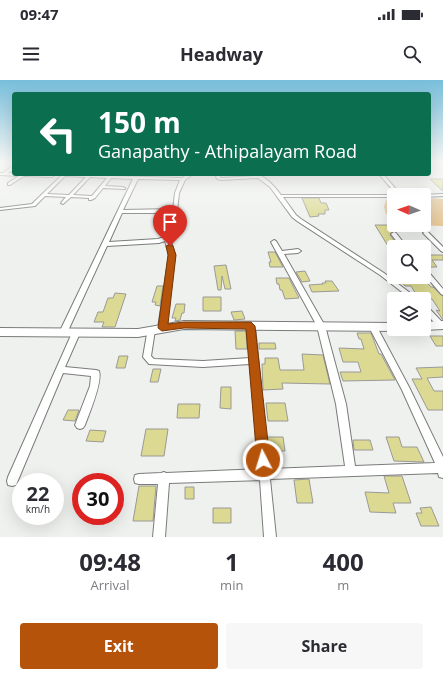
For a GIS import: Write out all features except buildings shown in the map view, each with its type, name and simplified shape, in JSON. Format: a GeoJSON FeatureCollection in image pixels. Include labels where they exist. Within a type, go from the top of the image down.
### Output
{"type":"FeatureCollection","features":[{"type":"Feature","properties":{"kind":"main road"},"geometry":{"type":"LineString","coordinates":[[0,332],[138,333],[184,325],[387,327]]}},
{"type":"Feature","properties":{"kind":"main road"},"geometry":{"type":"LineString","coordinates":[[431,326],[442,326]]}},
{"type":"Feature","properties":{"kind":"street"},"geometry":{"type":"LineString","coordinates":[[0,209],[33,205],[55,184]]}},
{"type":"Feature","properties":{"kind":"street"},"geometry":{"type":"LineString","coordinates":[[63,203],[80,184]]}},
{"type":"Feature","properties":{"kind":"street"},"geometry":{"type":"LineString","coordinates":[[44,195],[92,198],[103,184]]}},
{"type":"Feature","properties":{"kind":"street"},"geometry":{"type":"LineString","coordinates":[[63,333],[133,184]]}},
{"type":"Feature","properties":{"kind":"street"},"geometry":{"type":"LineString","coordinates":[[120,212],[160,212],[175,210],[177,193],[181,184]]}},
{"type":"Feature","properties":{"kind":"street"},"geometry":{"type":"LineString","coordinates":[[271,184],[294,216],[376,270],[406,292]]}},
{"type":"Feature","properties":{"kind":"street"},"geometry":{"type":"LineString","coordinates":[[101,187],[123,188]]}},
{"type":"Feature","properties":{"kind":"street"},"geometry":{"type":"LineString","coordinates":[[431,196],[443,195]]}},
{"type":"Feature","properties":{"kind":"street"},"geometry":{"type":"LineString","coordinates":[[279,196],[387,196]]}},
{"type":"Feature","properties":{"kind":"street"},"geometry":{"type":"LineString","coordinates":[[160,212],[172,255],[162,328]]}},
{"type":"Feature","properties":{"kind":"street"},"geometry":{"type":"LineString","coordinates":[[426,233],[443,250]]}},
{"type":"Feature","properties":{"kind":"street"},"geometry":{"type":"LineString","coordinates":[[394,234],[399,240]]}},
{"type":"Feature","properties":{"kind":"street"},"geometry":{"type":"LineString","coordinates":[[105,244],[159,241],[167,238]]}},
{"type":"Feature","properties":{"kind":"street"},"geometry":{"type":"LineString","coordinates":[[274,242],[321,326],[341,404],[351,471]]}},
{"type":"Feature","properties":{"kind":"street"},"geometry":{"type":"LineString","coordinates":[[280,253],[298,251]]}},
{"type":"Feature","properties":{"kind":"street"},"geometry":{"type":"LineString","coordinates":[[431,278],[443,293]]}},
{"type":"Feature","properties":{"kind":"street"},"geometry":{"type":"LineString","coordinates":[[431,314],[442,326]]}},
{"type":"Feature","properties":{"kind":"street"},"geometry":{"type":"LineString","coordinates":[[251,326],[270,537]]}},
{"type":"Feature","properties":{"kind":"street"},"geometry":{"type":"LineString","coordinates":[[138,479],[351,471],[442,471],[439,460],[406,390],[373,327]]}},
{"type":"Feature","properties":{"kind":"street"},"geometry":{"type":"LineString","coordinates":[[150,330],[148,357],[152,362],[203,364],[254,361]]}},
{"type":"Feature","properties":{"kind":"street"},"geometry":{"type":"LineString","coordinates":[[15,473],[76,333]]}},
{"type":"Feature","properties":{"kind":"street"},"geometry":{"type":"LineString","coordinates":[[60,370],[96,373],[94,386],[80,425]]}},
{"type":"Feature","properties":{"kind":"street"},"geometry":{"type":"LineString","coordinates":[[158,537],[164,477]]}},
{"type":"Feature","properties":{"kind":"shaded area"},"geometry":{"type":"Polygon","coordinates":[[[431,198],[443,199],[443,226],[431,226],[431,198]]]}},
{"type":"Feature","properties":{"kind":"shaded area"},"geometry":{"type":"Polygon","coordinates":[[[387,200],[387,215],[384,207],[387,200]]]}},
{"type":"Feature","properties":{"kind":"route"},"geometry":{"type":"LineString","coordinates":[[170,246],[172,255],[162,328],[184,325],[251,326],[263,460]]}}]}
